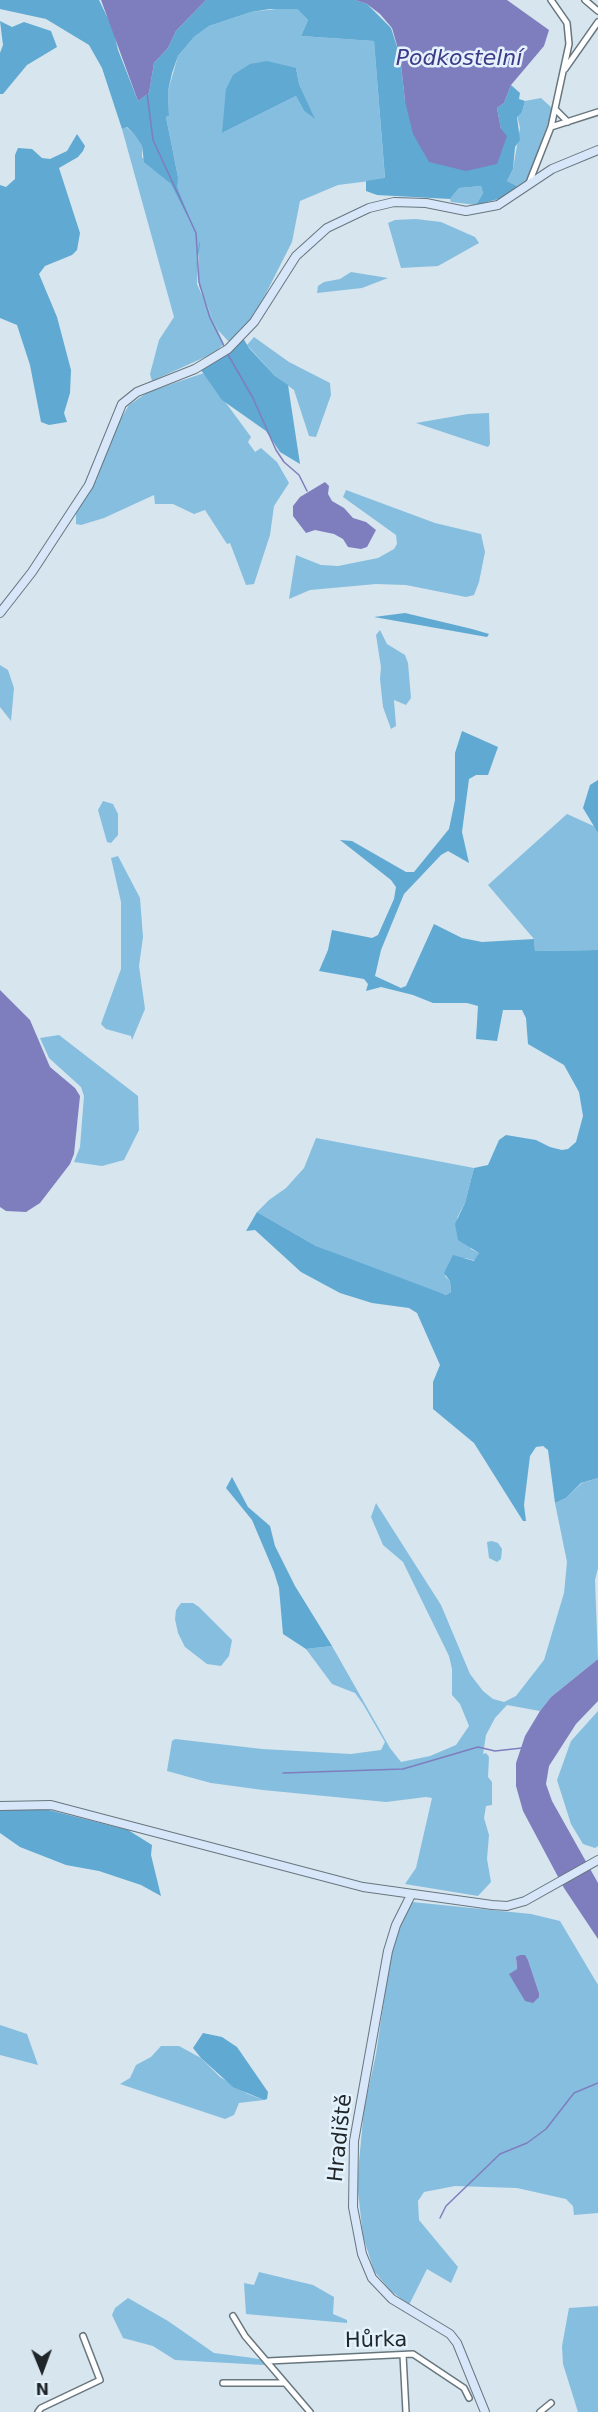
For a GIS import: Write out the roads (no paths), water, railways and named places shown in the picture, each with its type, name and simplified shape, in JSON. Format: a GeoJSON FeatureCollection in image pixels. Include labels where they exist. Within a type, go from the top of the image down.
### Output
{"type":"FeatureCollection","features":[{"type":"Feature","properties":{"kind":"street"},"geometry":{"type":"LineString","coordinates":[[527,187],[551,127],[564,69],[569,27],[551,0]]}},
{"type":"Feature","properties":{"kind":"street"},"geometry":{"type":"LineString","coordinates":[[585,0],[598,11]]}},
{"type":"Feature","properties":{"kind":"street"},"geometry":{"type":"LineString","coordinates":[[564,69],[575,58],[598,22]]}},
{"type":"Feature","properties":{"kind":"street"},"geometry":{"type":"LineString","coordinates":[[555,109],[568,122]]}},
{"type":"Feature","properties":{"kind":"street"},"geometry":{"type":"LineString","coordinates":[[551,127],[598,112]]}},
{"type":"Feature","properties":{"kind":"street"},"geometry":{"type":"LineString","coordinates":[[0,613],[32,572],[89,485],[122,404],[137,392],[195,369],[228,349],[254,322],[288,267],[315,237],[345,218],[380,204],[426,203],[478,210],[511,199],[552,169],[598,150]]}},
{"type":"Feature","properties":{"kind":"street"},"geometry":{"type":"LineString","coordinates":[[538,160],[552,169]]}},
{"type":"Feature","properties":{"kind":"street"},"geometry":{"type":"LineString","coordinates":[[0,1806],[35,1803],[61,1807],[320,1877],[411,1895],[500,1906],[525,1901],[598,1860]]}},
{"type":"Feature","properties":{"kind":"street","name":"Hradiště"},"geometry":{"type":"LineString","coordinates":[[411,1895],[396,1925],[388,1951],[354,2141],[353,2207],[362,2254],[372,2278],[392,2299],[450,2334],[457,2343],[485,2412]]}},
{"type":"Feature","properties":{"kind":"street"},"geometry":{"type":"LineString","coordinates":[[233,2316],[245,2336],[309,2412]]}},
{"type":"Feature","properties":{"kind":"street"},"geometry":{"type":"LineString","coordinates":[[38,2412],[40,2408],[100,2380],[83,2336]]}},
{"type":"Feature","properties":{"kind":"street","name":"Hůrka"},"geometry":{"type":"LineString","coordinates":[[268,2361],[413,2354],[464,2388],[470,2398]]}},
{"type":"Feature","properties":{"kind":"street"},"geometry":{"type":"LineString","coordinates":[[402,2355],[406,2412]]}},
{"type":"Feature","properties":{"kind":"street"},"geometry":{"type":"LineString","coordinates":[[223,2383],[284,2383]]}},
{"type":"Feature","properties":{"kind":"street"},"geometry":{"type":"LineString","coordinates":[[540,2412],[551,2403]]}},
{"type":"Feature","properties":{"kind":"water"},"geometry":{"type":"Polygon","coordinates":[[[101,0],[206,0],[176,31],[168,48],[154,63],[149,93],[138,101],[101,0]]]}},
{"type":"Feature","properties":{"kind":"water","name":"Podkostelní"},"geometry":{"type":"Polygon","coordinates":[[[355,0],[507,0],[549,30],[544,46],[511,85],[504,103],[497,108],[501,129],[507,136],[497,164],[466,171],[429,162],[413,134],[405,101],[400,56],[392,28],[367,4],[355,0]]]}},
{"type":"Feature","properties":{"kind":"water"},"geometry":{"type":"Polygon","coordinates":[[[325,482],[329,486],[328,494],[332,501],[344,508],[353,518],[366,522],[376,530],[367,547],[361,549],[348,547],[343,539],[334,534],[315,530],[306,533],[293,516],[293,506],[300,497],[325,482]]]}},
{"type":"Feature","properties":{"kind":"water"},"geometry":{"type":"Polygon","coordinates":[[[0,990],[30,1020],[50,1067],[75,1088],[80,1096],[74,1154],[70,1164],[40,1203],[26,1212],[6,1211],[0,1207],[0,990]]]}},
{"type":"Feature","properties":{"kind":"water"},"geometry":{"type":"Polygon","coordinates":[[[598,1659],[598,1701],[576,1724],[549,1766],[546,1784],[552,1801],[598,1883],[598,1939],[564,1888],[523,1811],[516,1786],[516,1763],[525,1736],[551,1697],[598,1659]]]}},
{"type":"Feature","properties":{"kind":"water"},"geometry":{"type":"Polygon","coordinates":[[[525,1955],[528,1960],[539,1993],[539,1997],[533,2003],[525,2001],[509,1974],[517,1969],[516,1957],[525,1955]]]}},
{"type":"Feature","properties":{"kind":"waterway"},"geometry":{"type":"LineString","coordinates":[[147,93],[153,140],[196,233],[199,282],[210,318],[224,346]]}},
{"type":"Feature","properties":{"kind":"waterway"},"geometry":{"type":"LineString","coordinates":[[227,353],[253,398],[276,450],[284,462],[299,475],[307,491]]}},
{"type":"Feature","properties":{"kind":"waterway"},"geometry":{"type":"LineString","coordinates":[[283,1773],[403,1769],[478,1747],[495,1751],[522,1748]]}},
{"type":"Feature","properties":{"kind":"waterway"},"geometry":{"type":"LineString","coordinates":[[440,2218],[446,2206],[500,2154],[527,2143],[546,2129],[574,2093],[598,2083]]}}]}
